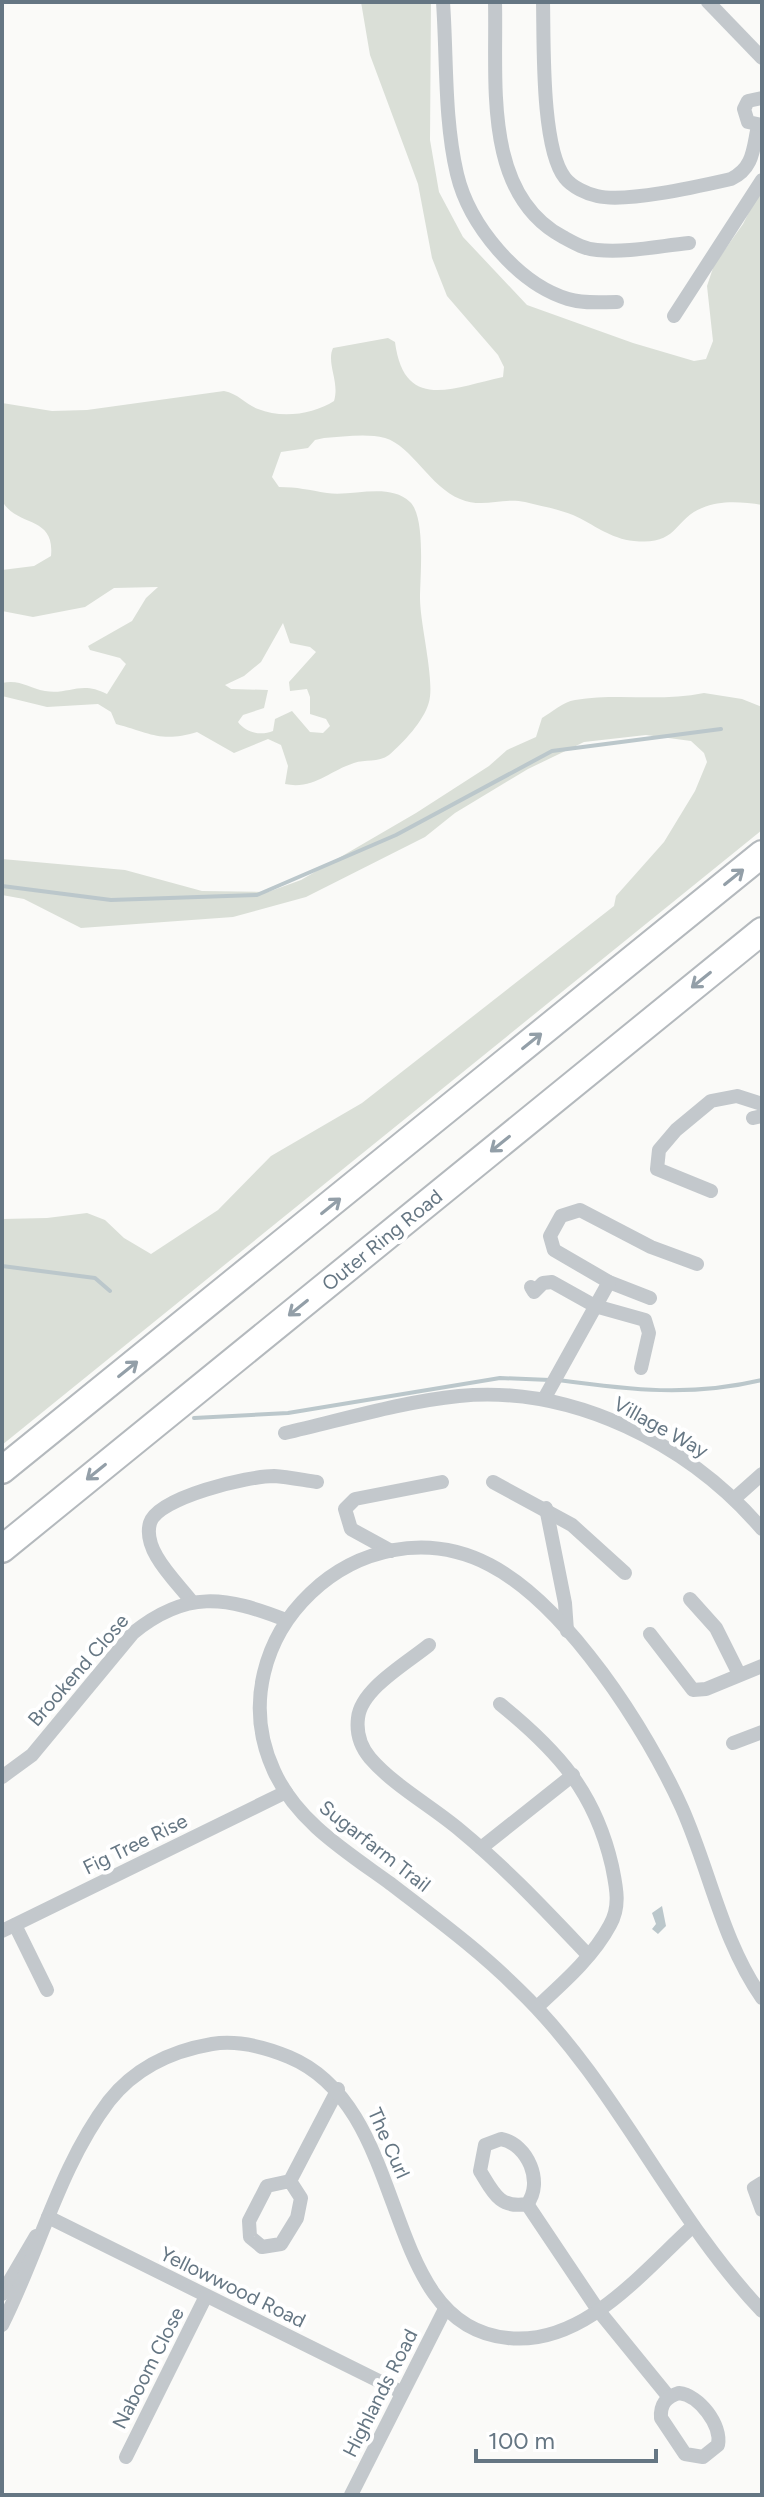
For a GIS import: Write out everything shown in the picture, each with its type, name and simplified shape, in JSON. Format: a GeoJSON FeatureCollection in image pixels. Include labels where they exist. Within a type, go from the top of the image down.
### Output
{"type":"FeatureCollection","features":[{"type":"Feature","properties":{"kind":"highway"},"geometry":{"type":"LineString","coordinates":[[2,1470],[762,854]]}},
{"type":"Feature","properties":{"kind":"highway","name":"Outer Ring Road"},"geometry":{"type":"LineString","coordinates":[[2,1549],[762,931]]}},
{"type":"Feature","properties":{"kind":"street"},"geometry":{"type":"LineString","coordinates":[[443,2],[457,177],[472,210],[494,243],[532,281],[573,300],[617,302]]}},
{"type":"Feature","properties":{"kind":"street"},"geometry":{"type":"LineString","coordinates":[[495,2],[503,152],[517,193],[527,208],[542,224],[559,235],[596,250],[689,243]]}},
{"type":"Feature","properties":{"kind":"street"},"geometry":{"type":"LineString","coordinates":[[543,2],[546,93],[552,134],[565,178],[581,190],[600,197],[619,197],[731,179],[743,173],[751,161],[760,125],[748,122],[744,109],[748,101],[762,98]]}},
{"type":"Feature","properties":{"kind":"street"},"geometry":{"type":"LineString","coordinates":[[708,2],[762,58]]}},
{"type":"Feature","properties":{"kind":"street"},"geometry":{"type":"LineString","coordinates":[[674,316],[762,180]]}},
{"type":"Feature","properties":{"kind":"street"},"geometry":{"type":"LineString","coordinates":[[711,1191],[657,1169],[659,1150],[676,1130],[720,1097],[743,1097],[762,1104]]}},
{"type":"Feature","properties":{"kind":"street"},"geometry":{"type":"LineString","coordinates":[[650,1298],[609,1282],[554,1250],[550,1236],[561,1216],[580,1210],[590,1213],[651,1247],[697,1264]]}},
{"type":"Feature","properties":{"kind":"street"},"geometry":{"type":"LineString","coordinates":[[531,1287],[534,1292],[543,1283],[552,1282],[595,1306],[645,1320],[649,1333],[641,1368]]}},
{"type":"Feature","properties":{"kind":"street"},"geometry":{"type":"LineString","coordinates":[[544,1399],[609,1282]]}},
{"type":"Feature","properties":{"kind":"street","name":"Village Way"},"geometry":{"type":"LineString","coordinates":[[285,1433],[460,1396],[544,1399],[605,1418],[643,1435],[692,1464],[735,1498],[762,1529]]}},
{"type":"Feature","properties":{"kind":"street"},"geometry":{"type":"LineString","coordinates":[[735,1498],[762,1474]]}},
{"type":"Feature","properties":{"kind":"street"},"geometry":{"type":"LineString","coordinates":[[192,1602],[152,1544],[150,1522],[157,1512],[200,1492],[251,1478],[274,1476],[317,1482]]}},
{"type":"Feature","properties":{"kind":"street"},"geometry":{"type":"LineString","coordinates":[[391,1551],[351,1529],[345,1509],[355,1499],[442,1482]]}},
{"type":"Feature","properties":{"kind":"street"},"geometry":{"type":"LineString","coordinates":[[493,1482],[546,1508],[599,1546],[625,1573]]}},
{"type":"Feature","properties":{"kind":"street"},"geometry":{"type":"LineString","coordinates":[[546,1508],[565,1603],[567,1631]]}},
{"type":"Feature","properties":{"kind":"street","name":"Sugarfarm Trail"},"geometry":{"type":"LineString","coordinates":[[760,2305],[693,2226],[589,2070],[537,2007],[458,1935],[317,1829],[286,1792],[264,1745],[261,1705],[265,1667],[286,1620],[328,1578],[349,1565],[391,1551],[438,1550],[489,1564],[520,1585],[567,1631],[605,1678],[646,1739],[682,1807],[720,1915],[751,1982],[762,1998]]}},
{"type":"Feature","properties":{"kind":"street"},"geometry":{"type":"LineString","coordinates":[[690,1599],[716,1628],[739,1674]]}},
{"type":"Feature","properties":{"kind":"street","name":"Brookend Close"},"geometry":{"type":"LineString","coordinates":[[2,1777],[32,1755],[133,1633],[161,1612],[192,1602],[237,1603],[286,1620]]}},
{"type":"Feature","properties":{"kind":"street"},"geometry":{"type":"LineString","coordinates":[[650,1634],[693,1690],[706,1689],[762,1666]]}},
{"type":"Feature","properties":{"kind":"street"},"geometry":{"type":"LineString","coordinates":[[429,1645],[365,1700],[358,1714],[357,1731],[372,1761],[481,1848],[588,1955]]}},
{"type":"Feature","properties":{"kind":"street"},"geometry":{"type":"LineString","coordinates":[[500,1704],[544,1740],[573,1775],[596,1813],[617,1888],[617,1909],[610,1925],[588,1955],[537,2007]]}},
{"type":"Feature","properties":{"kind":"street"},"geometry":{"type":"LineString","coordinates":[[733,1743],[762,1732]]}},
{"type":"Feature","properties":{"kind":"street"},"geometry":{"type":"LineString","coordinates":[[481,1848],[573,1775]]}},
{"type":"Feature","properties":{"kind":"street","name":"Fig Tree Rise"},"geometry":{"type":"LineString","coordinates":[[8,1928],[286,1792]]}},
{"type":"Feature","properties":{"kind":"street"},"geometry":{"type":"LineString","coordinates":[[8,1928],[47,1990]]}},
{"type":"Feature","properties":{"kind":"street","name":"The Curl"},"geometry":{"type":"LineString","coordinates":[[2,2325],[26,2276],[46,2222],[96,2121],[110,2100],[143,2069],[165,2056],[220,2043],[247,2044],[297,2060],[338,2089],[373,2148],[423,2277],[445,2309],[482,2332],[519,2338],[554,2335],[598,2310],[693,2226]]}},
{"type":"Feature","properties":{"kind":"street"},"geometry":{"type":"LineString","coordinates":[[290,2181],[338,2089]]}},
{"type":"Feature","properties":{"kind":"street"},"geometry":{"type":"LineString","coordinates":[[493,2140],[510,2141],[518,2147],[535,2176],[534,2195],[527,2204],[508,2206],[499,2201],[480,2171],[481,2154],[493,2140]]}},
{"type":"Feature","properties":{"kind":"street"},"geometry":{"type":"LineString","coordinates":[[290,2181],[301,2198],[297,2218],[281,2244],[262,2247],[250,2237],[249,2221],[267,2186],[290,2181]]}},
{"type":"Feature","properties":{"kind":"street"},"geometry":{"type":"LineString","coordinates":[[762,2183],[754,2188],[762,2210]]}},
{"type":"Feature","properties":{"kind":"street"},"geometry":{"type":"LineString","coordinates":[[527,2204],[598,2310],[668,2396]]}},
{"type":"Feature","properties":{"kind":"street","name":"The Curl"},"geometry":{"type":"LineString","coordinates":[[2,2294],[24,2251],[46,2222]]}},
{"type":"Feature","properties":{"kind":"street","name":"Yellowwood Road"},"geometry":{"type":"LineString","coordinates":[[46,2222],[401,2392]]}},
{"type":"Feature","properties":{"kind":"street","name":"Naboom Close"},"geometry":{"type":"LineString","coordinates":[[126,2457],[206,2296]]}},
{"type":"Feature","properties":{"kind":"street","name":"Highlands Road"},"geometry":{"type":"LineString","coordinates":[[351,2495],[445,2309]]}},
{"type":"Feature","properties":{"kind":"street"},"geometry":{"type":"LineString","coordinates":[[679,2393],[695,2398],[720,2437],[713,2453],[703,2457],[685,2454],[661,2418],[660,2410],[668,2396],[679,2393]]}},
{"type":"Feature","properties":{"kind":"shaded area"},"geometry":{"type":"Polygon","coordinates":[[[361,2],[431,2],[430,140],[439,192],[463,237],[527,305],[633,343],[694,361],[706,359],[713,341],[707,286],[714,265],[743,224],[762,186],[762,505],[732,502],[709,505],[693,513],[659,540],[634,541],[602,531],[573,515],[525,502],[477,503],[460,499],[439,486],[404,449],[385,438],[354,436],[315,440],[308,448],[281,452],[272,477],[279,487],[337,494],[392,493],[410,502],[418,521],[420,598],[429,667],[429,702],[418,724],[389,755],[345,766],[313,782],[285,784],[288,766],[281,745],[268,739],[234,753],[197,732],[165,737],[116,724],[111,712],[98,704],[47,707],[2,696],[2,683],[8,682],[53,692],[90,688],[107,694],[126,664],[120,658],[90,650],[88,646],[132,621],[146,598],[158,587],[114,588],[85,607],[33,617],[2,611],[2,570],[34,566],[51,556],[51,543],[41,528],[17,515],[2,501],[2,403],[52,411],[87,410],[224,391],[267,412],[298,414],[334,401],[333,348],[388,338],[395,342],[400,364],[408,379],[420,387],[449,389],[503,377],[504,367],[498,355],[447,296],[432,258],[418,184],[370,55],[361,2]],[[283,623],[261,662],[244,676],[225,685],[231,689],[268,690],[264,708],[243,715],[238,722],[249,731],[273,731],[275,719],[292,711],[310,732],[323,733],[330,726],[326,719],[310,714],[307,689],[290,691],[289,682],[316,652],[310,647],[290,643],[283,623]]]}},
{"type":"Feature","properties":{"kind":"shaded area"},"geometry":{"type":"Polygon","coordinates":[[[704,693],[742,699],[762,707],[762,830],[2,1445],[2,1219],[87,1213],[105,1220],[124,1238],[151,1254],[218,1210],[271,1156],[362,1103],[614,906],[616,896],[664,842],[695,791],[707,762],[704,753],[691,741],[646,735],[584,742],[528,769],[455,813],[425,837],[306,897],[233,917],[81,928],[24,899],[2,895],[2,859],[125,870],[202,891],[268,892],[301,880],[416,813],[489,766],[507,750],[536,737],[542,718],[566,703],[591,698],[672,697],[704,693]]]}},
{"type":"Feature","properties":{"kind":"shaded area"},"geometry":{"type":"Polygon","coordinates":[[[662,1906],[666,1926],[658,1934],[652,1929],[656,1924],[652,1913],[662,1906]]]}},
{"type":"Feature","properties":{"kind":"waterway"},"geometry":{"type":"LineString","coordinates":[[2,886],[111,900],[257,895],[396,835],[552,751],[721,729]]}},
{"type":"Feature","properties":{"kind":"waterway"},"geometry":{"type":"LineString","coordinates":[[2,1266],[95,1278],[110,1291]]}},
{"type":"Feature","properties":{"kind":"waterway"},"geometry":{"type":"LineString","coordinates":[[194,1418],[288,1413],[500,1378],[550,1380]]}},
{"type":"Feature","properties":{"kind":"waterway"},"geometry":{"type":"LineString","coordinates":[[558,1380],[660,1390],[710,1389],[762,1380]]}}]}
